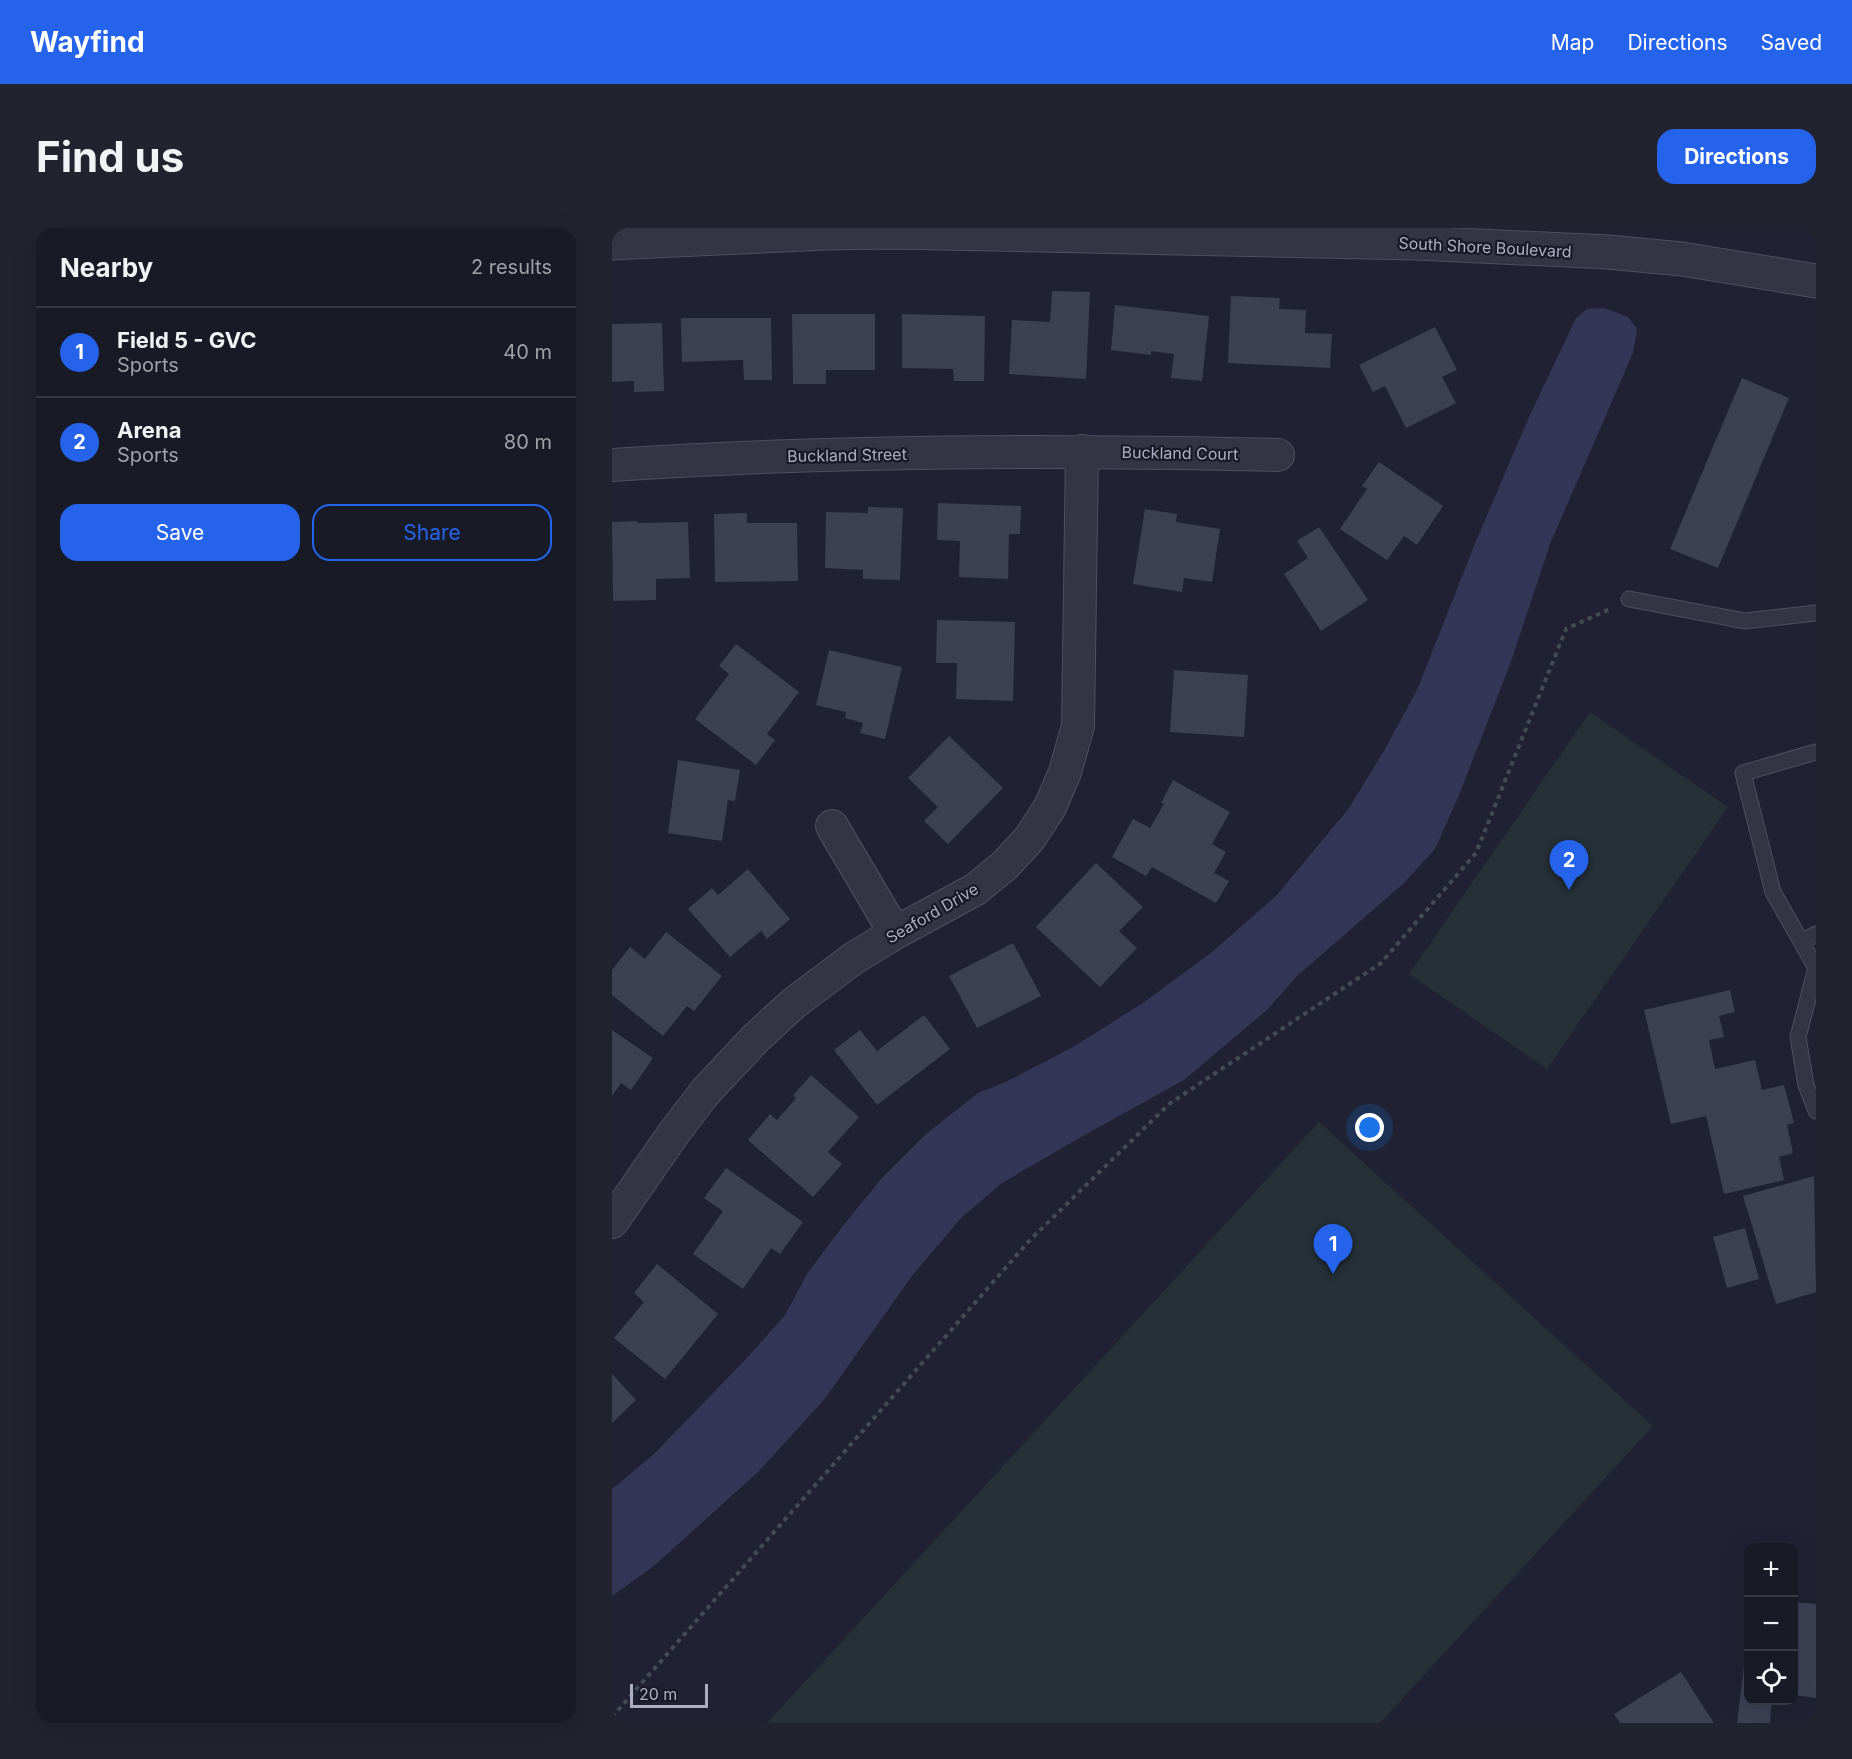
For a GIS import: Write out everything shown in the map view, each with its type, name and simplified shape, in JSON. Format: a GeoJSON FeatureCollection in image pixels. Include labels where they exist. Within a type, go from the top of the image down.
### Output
{"type":"FeatureCollection","features":[{"type":"Feature","properties":{"kind":"street","name":"South Shore Boulevard"},"geometry":{"type":"LineString","coordinates":[[612,243],[825,232],[1416,243],[1608,252],[1664,257],[1816,281]]}},
{"type":"Feature","properties":{"kind":"street","name":"Buckland Court"},"geometry":{"type":"LineString","coordinates":[[1082,451],[1278,454]]}},
{"type":"Feature","properties":{"kind":"street","name":"Buckland Street"},"geometry":{"type":"LineString","coordinates":[[612,465],[790,456],[1082,451]]}},
{"type":"Feature","properties":{"kind":"street","name":"Seaford Drive"},"geometry":{"type":"LineString","coordinates":[[612,1222],[706,1091],[757,1037],[794,1003],[854,958],[976,889],[1005,866],[1030,838],[1050,807],[1065,772],[1078,726],[1082,451]]}},
{"type":"Feature","properties":{"kind":"street"},"geometry":{"type":"LineString","coordinates":[[832,826],[895,933]]}},
{"type":"Feature","properties":{"kind":"lane"},"geometry":{"type":"LineString","coordinates":[[1629,599],[1745,621],[1816,613]]}},
{"type":"Feature","properties":{"kind":"lane"},"geometry":{"type":"LineString","coordinates":[[1816,752],[1743,773],[1773,892],[1815,968],[1798,1037],[1806,1085],[1816,1111]]}},
{"type":"Feature","properties":{"kind":"lane"},"geometry":{"type":"LineString","coordinates":[[1802,942],[1816,934]]}},
{"type":"Feature","properties":{"kind":"path"},"geometry":{"type":"LineString","coordinates":[[612,1717],[1030,1240],[1168,1104],[1381,963],[1476,853],[1566,629],[1629,599]]}},
{"type":"Feature","properties":{"kind":"shaded area"},"geometry":{"type":"Polygon","coordinates":[[[1590,712],[1728,807],[1547,1069],[1409,974],[1590,712]]]}},
{"type":"Feature","properties":{"kind":"shaded area"},"geometry":{"type":"Polygon","coordinates":[[[1319,1122],[1653,1426],[1380,1723],[767,1723],[1319,1122]]]}},
{"type":"Feature","properties":{"kind":"water"},"geometry":{"type":"Polygon","coordinates":[[[1604,308],[1628,317],[1637,329],[1633,353],[1550,544],[1509,667],[1459,795],[1435,849],[1404,883],[1297,976],[1268,1009],[1184,1080],[1002,1183],[961,1218],[912,1276],[823,1401],[758,1472],[654,1566],[612,1596],[612,1489],[654,1454],[747,1358],[785,1315],[807,1274],[881,1179],[926,1134],[978,1093],[1008,1081],[1073,1047],[1143,1003],[1212,952],[1276,896],[1349,808],[1417,690],[1474,546],[1529,417],[1576,318],[1587,309],[1604,308]]]}},
{"type":"Feature","properties":{"kind":"building"},"geometry":{"type":"Polygon","coordinates":[[[1052,291],[1090,292],[1086,379],[1009,374],[1012,320],[1050,322],[1052,291]]]}},
{"type":"Feature","properties":{"kind":"building"},"geometry":{"type":"Polygon","coordinates":[[[1231,296],[1280,298],[1279,309],[1306,310],[1305,333],[1332,334],[1330,368],[1228,363],[1231,296]]]}},
{"type":"Feature","properties":{"kind":"building"},"geometry":{"type":"Polygon","coordinates":[[[1115,305],[1209,316],[1202,381],[1171,378],[1174,354],[1151,351],[1151,355],[1111,350],[1115,305]]]}},
{"type":"Feature","properties":{"kind":"building"},"geometry":{"type":"Polygon","coordinates":[[[792,314],[875,314],[875,370],[826,370],[826,384],[793,384],[792,314]]]}},
{"type":"Feature","properties":{"kind":"building"},"geometry":{"type":"Polygon","coordinates":[[[902,314],[985,316],[984,381],[954,381],[953,369],[902,368],[902,314]]]}},
{"type":"Feature","properties":{"kind":"building"},"geometry":{"type":"Polygon","coordinates":[[[681,318],[771,318],[772,380],[744,380],[743,360],[682,362],[681,318]]]}},
{"type":"Feature","properties":{"kind":"building"},"geometry":{"type":"Polygon","coordinates":[[[662,323],[664,391],[634,392],[634,381],[612,382],[612,324],[662,323]]]}},
{"type":"Feature","properties":{"kind":"building"},"geometry":{"type":"Polygon","coordinates":[[[1435,327],[1457,370],[1442,377],[1456,403],[1406,428],[1385,386],[1373,392],[1359,365],[1435,327]]]}},
{"type":"Feature","properties":{"kind":"building"},"geometry":{"type":"Polygon","coordinates":[[[1742,378],[1789,398],[1718,568],[1670,549],[1742,378]]]}},
{"type":"Feature","properties":{"kind":"building"},"geometry":{"type":"Polygon","coordinates":[[[1379,462],[1443,506],[1417,545],[1404,536],[1387,560],[1340,529],[1367,489],[1362,486],[1379,462]]]}},
{"type":"Feature","properties":{"kind":"building"},"geometry":{"type":"Polygon","coordinates":[[[938,503],[1021,506],[1020,534],[1009,534],[1008,579],[959,577],[960,541],[937,540],[938,503]]]}},
{"type":"Feature","properties":{"kind":"building"},"geometry":{"type":"Polygon","coordinates":[[[868,507],[903,508],[900,580],[863,579],[863,570],[825,568],[826,512],[868,513],[868,507]]]}},
{"type":"Feature","properties":{"kind":"building"},"geometry":{"type":"Polygon","coordinates":[[[1145,509],[1177,514],[1176,522],[1220,529],[1212,582],[1184,578],[1182,592],[1133,584],[1145,509]]]}},
{"type":"Feature","properties":{"kind":"building"},"geometry":{"type":"Polygon","coordinates":[[[747,513],[747,523],[797,523],[798,581],[715,582],[714,514],[747,513]]]}},
{"type":"Feature","properties":{"kind":"building"},"geometry":{"type":"Polygon","coordinates":[[[637,521],[638,523],[688,522],[690,578],[656,579],[656,600],[613,601],[612,522],[637,521]]]}},
{"type":"Feature","properties":{"kind":"building"},"geometry":{"type":"Polygon","coordinates":[[[1319,527],[1368,600],[1321,631],[1284,574],[1308,558],[1297,541],[1319,527]]]}},
{"type":"Feature","properties":{"kind":"building"},"geometry":{"type":"Polygon","coordinates":[[[937,620],[1015,622],[1013,701],[956,699],[957,663],[936,663],[937,620]]]}},
{"type":"Feature","properties":{"kind":"building"},"geometry":{"type":"Polygon","coordinates":[[[736,644],[799,692],[767,734],[775,740],[756,765],[695,719],[729,674],[719,666],[736,644]]]}},
{"type":"Feature","properties":{"kind":"building"},"geometry":{"type":"Polygon","coordinates":[[[829,650],[902,667],[885,739],[860,733],[863,723],[845,718],[846,712],[816,705],[829,650]]]}},
{"type":"Feature","properties":{"kind":"building"},"geometry":{"type":"Polygon","coordinates":[[[1174,670],[1248,675],[1244,737],[1170,732],[1174,670]]]}},
{"type":"Feature","properties":{"kind":"building"},"geometry":{"type":"Polygon","coordinates":[[[949,736],[1003,788],[948,844],[924,821],[938,807],[908,778],[949,736]]]}},
{"type":"Feature","properties":{"kind":"building"},"geometry":{"type":"Polygon","coordinates":[[[678,760],[740,770],[735,801],[728,800],[722,841],[668,833],[678,760]]]}},
{"type":"Feature","properties":{"kind":"building"},"geometry":{"type":"Polygon","coordinates":[[[1173,780],[1230,812],[1212,844],[1226,852],[1214,873],[1229,881],[1216,903],[1152,867],[1146,876],[1112,857],[1133,819],[1150,828],[1164,804],[1161,803],[1173,780]]]}},
{"type":"Feature","properties":{"kind":"building"},"geometry":{"type":"Polygon","coordinates":[[[1096,863],[1143,907],[1119,931],[1137,948],[1100,987],[1036,927],[1096,863]]]}},
{"type":"Feature","properties":{"kind":"building"},"geometry":{"type":"Polygon","coordinates":[[[748,869],[790,919],[767,939],[761,931],[730,957],[688,909],[712,888],[718,895],[748,869]]]}},
{"type":"Feature","properties":{"kind":"building"},"geometry":{"type":"Polygon","coordinates":[[[666,932],[722,976],[694,1011],[687,1006],[663,1036],[612,995],[612,970],[630,947],[645,959],[666,932]]]}},
{"type":"Feature","properties":{"kind":"building"},"geometry":{"type":"Polygon","coordinates":[[[1013,943],[1041,996],[977,1028],[949,976],[1013,943]]]}},
{"type":"Feature","properties":{"kind":"building"},"geometry":{"type":"Polygon","coordinates":[[[1730,990],[1735,1012],[1719,1016],[1724,1037],[1709,1040],[1715,1069],[1755,1060],[1762,1090],[1784,1085],[1794,1123],[1787,1125],[1793,1153],[1779,1157],[1784,1180],[1724,1194],[1706,1116],[1671,1124],[1644,1010],[1730,990]]]}},
{"type":"Feature","properties":{"kind":"building"},"geometry":{"type":"Polygon","coordinates":[[[924,1015],[950,1049],[877,1105],[834,1050],[860,1030],[877,1051],[924,1015]]]}},
{"type":"Feature","properties":{"kind":"building"},"geometry":{"type":"Polygon","coordinates":[[[612,1030],[653,1058],[631,1090],[621,1083],[612,1096],[612,1030]]]}},
{"type":"Feature","properties":{"kind":"building"},"geometry":{"type":"Polygon","coordinates":[[[811,1075],[859,1117],[828,1152],[842,1164],[813,1197],[748,1140],[770,1114],[777,1120],[796,1098],[793,1095],[811,1075]]]}},
{"type":"Feature","properties":{"kind":"building"},"geometry":{"type":"Polygon","coordinates":[[[726,1168],[803,1222],[780,1254],[771,1248],[743,1289],[693,1254],[723,1211],[704,1198],[726,1168]]]}},
{"type":"Feature","properties":{"kind":"building"},"geometry":{"type":"Polygon","coordinates":[[[1814,1176],[1816,1292],[1776,1304],[1743,1196],[1814,1176]]]}},
{"type":"Feature","properties":{"kind":"building"},"geometry":{"type":"Polygon","coordinates":[[[1745,1228],[1759,1279],[1727,1288],[1713,1237],[1745,1228]]]}},
{"type":"Feature","properties":{"kind":"building"},"geometry":{"type":"Polygon","coordinates":[[[657,1264],[718,1314],[665,1379],[614,1338],[644,1302],[634,1293],[657,1264]]]}},
{"type":"Feature","properties":{"kind":"building"},"geometry":{"type":"Polygon","coordinates":[[[612,1374],[636,1400],[612,1423],[612,1374]]]}},
{"type":"Feature","properties":{"kind":"building"},"geometry":{"type":"Polygon","coordinates":[[[1798,1602],[1816,1604],[1816,1698],[1798,1696],[1798,1602]]]}},
{"type":"Feature","properties":{"kind":"building"},"geometry":{"type":"Polygon","coordinates":[[[1744,1665],[1744,1705],[1772,1705],[1770,1723],[1737,1723],[1744,1665]]]}},
{"type":"Feature","properties":{"kind":"building"},"geometry":{"type":"Polygon","coordinates":[[[1681,1672],[1714,1723],[1620,1723],[1614,1714],[1681,1672]]]}},
{"type":"Feature","properties":{"kind":"place","name":"Arena"},"geometry":{"type":"Point","coordinates":[1569,890]}},
{"type":"Feature","properties":{"kind":"place","name":"Field 5 - GVC"},"geometry":{"type":"Point","coordinates":[1333,1274]}}]}
